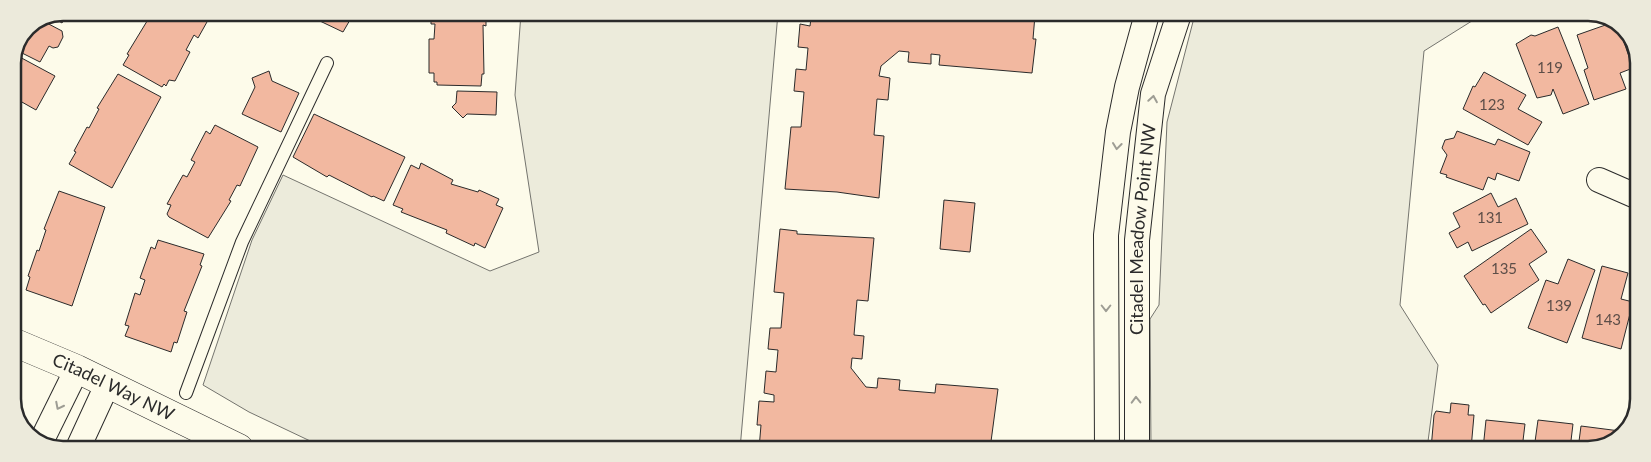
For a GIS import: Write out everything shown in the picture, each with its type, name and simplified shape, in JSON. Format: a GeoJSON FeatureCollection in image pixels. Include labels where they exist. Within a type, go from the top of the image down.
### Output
{"type":"FeatureCollection","features":[{"type":"Feature","properties":{"kind":"street","name":"Citadel Meadow Point NW"},"geometry":{"type":"LineString","coordinates":[[1107,441],[1106,235],[1118,132],[1127,87],[1145,21]]}},
{"type":"Feature","properties":{"kind":"street","name":"Citadel Meadow Point NW"},"geometry":{"type":"LineString","coordinates":[[1137,441],[1137,240],[1153,94],[1177,21]]}},
{"type":"Feature","properties":{"kind":"street"},"geometry":{"type":"LineString","coordinates":[[1599,180],[1630,194]]}},
{"type":"Feature","properties":{"kind":"street","name":"Citadel Way NW"},"geometry":{"type":"LineString","coordinates":[[21,345],[78,369],[107,385],[225,441]]}},
{"type":"Feature","properties":{"kind":"street"},"geometry":{"type":"LineString","coordinates":[[44,436],[78,369]]}},
{"type":"Feature","properties":{"kind":"street"},"geometry":{"type":"LineString","coordinates":[[81,441],[107,385]]}},
{"type":"Feature","properties":{"kind":"lane"},"geometry":{"type":"LineString","coordinates":[[186,394],[242,242],[327,63]]}},
{"type":"Feature","properties":{"kind":"shaded area"},"geometry":{"type":"Polygon","coordinates":[[[520,21],[777,21],[741,441],[310,441],[249,412],[203,385],[252,240],[283,175],[490,271],[539,252],[515,95],[520,21]]]}},
{"type":"Feature","properties":{"kind":"shaded area"},"geometry":{"type":"Polygon","coordinates":[[[1193,21],[1472,21],[1424,51],[1400,305],[1438,365],[1428,441],[1151,441],[1150,319],[1159,305],[1167,122],[1193,21]]]}},
{"type":"Feature","properties":{"kind":"building"},"geometry":{"type":"Polygon","coordinates":[[[147,21],[208,21],[198,38],[194,35],[186,50],[190,52],[175,81],[169,80],[166,86],[164,84],[162,87],[123,65],[129,55],[127,54],[147,21]]]}},
{"type":"Feature","properties":{"kind":"building"},"geometry":{"type":"Polygon","coordinates":[[[320,21],[349,21],[343,32],[320,21]]]}},
{"type":"Feature","properties":{"kind":"building"},"geometry":{"type":"Polygon","coordinates":[[[431,21],[486,21],[486,26],[483,25],[484,74],[482,74],[481,86],[437,85],[437,82],[434,82],[434,73],[429,73],[429,39],[434,39],[435,24],[431,24],[431,21]]]}},
{"type":"Feature","properties":{"kind":"building"},"geometry":{"type":"Polygon","coordinates":[[[811,21],[1034,21],[1033,39],[1036,39],[1032,73],[939,65],[940,55],[931,54],[931,64],[908,62],[909,52],[899,51],[881,66],[879,76],[890,78],[888,100],[877,99],[874,135],[884,136],[879,198],[837,192],[785,189],[791,127],[801,127],[804,92],[794,91],[796,69],[806,70],[808,48],[798,47],[800,24],[810,26],[811,21]]]}},
{"type":"Feature","properties":{"kind":"building"},"geometry":{"type":"Polygon","coordinates":[[[48,24],[62,31],[63,37],[58,47],[53,48],[49,46],[40,62],[22,53],[28,40],[40,28],[48,24]]]}},
{"type":"Feature","properties":{"kind":"building"},"geometry":{"type":"Polygon","coordinates":[[[1604,25],[1611,28],[1621,38],[1630,60],[1630,69],[1620,73],[1626,89],[1594,100],[1584,70],[1588,68],[1577,35],[1604,25]]]}},
{"type":"Feature","properties":{"kind":"building"},"geometry":{"type":"Polygon","coordinates":[[[1558,27],[1589,104],[1563,114],[1553,89],[1551,95],[1537,98],[1516,44],[1531,35],[1535,36],[1558,27]]]}},
{"type":"Feature","properties":{"kind":"building"},"geometry":{"type":"Polygon","coordinates":[[[22,58],[55,76],[36,110],[21,102],[22,58]]]}},
{"type":"Feature","properties":{"kind":"building"},"geometry":{"type":"Polygon","coordinates":[[[269,71],[272,81],[299,93],[281,132],[242,114],[255,87],[252,78],[269,71]]]}},
{"type":"Feature","properties":{"kind":"building"},"geometry":{"type":"Polygon","coordinates":[[[1484,72],[1526,95],[1518,109],[1542,122],[1528,145],[1463,109],[1473,86],[1475,87],[1484,72]]]}},
{"type":"Feature","properties":{"kind":"building"},"geometry":{"type":"Polygon","coordinates":[[[118,74],[161,97],[112,188],[69,164],[87,127],[89,128],[99,109],[97,108],[118,74]]]}},
{"type":"Feature","properties":{"kind":"building"},"geometry":{"type":"Polygon","coordinates":[[[457,91],[497,92],[496,115],[467,114],[463,118],[452,107],[456,103],[457,91]]]}},
{"type":"Feature","properties":{"kind":"building"},"geometry":{"type":"Polygon","coordinates":[[[314,114],[405,157],[384,201],[372,197],[329,175],[327,177],[293,157],[314,114]]]}},
{"type":"Feature","properties":{"kind":"building"},"geometry":{"type":"Polygon","coordinates":[[[215,125],[258,147],[240,186],[237,185],[229,200],[231,201],[208,238],[169,217],[167,214],[171,205],[167,204],[183,175],[187,177],[195,162],[191,160],[206,131],[210,134],[215,125]]]}},
{"type":"Feature","properties":{"kind":"building"},"geometry":{"type":"Polygon","coordinates":[[[1457,131],[1495,145],[1498,139],[1530,152],[1519,181],[1497,173],[1495,180],[1488,177],[1483,190],[1446,177],[1447,175],[1440,173],[1447,155],[1442,148],[1445,140],[1454,138],[1457,131]]]}},
{"type":"Feature","properties":{"kind":"building"},"geometry":{"type":"Polygon","coordinates":[[[421,163],[453,180],[451,184],[478,192],[479,190],[499,199],[496,205],[503,208],[485,248],[475,243],[474,246],[446,233],[447,230],[401,212],[403,209],[393,205],[411,165],[419,169],[421,163]]]}},
{"type":"Feature","properties":{"kind":"building"},"geometry":{"type":"Polygon","coordinates":[[[59,191],[105,207],[72,306],[26,290],[30,277],[28,276],[37,250],[39,251],[46,230],[44,229],[59,191]]]}},
{"type":"Feature","properties":{"kind":"building"},"geometry":{"type":"Polygon","coordinates":[[[1491,193],[1498,207],[1516,198],[1528,224],[1472,251],[1468,242],[1457,248],[1449,233],[1460,227],[1453,213],[1491,193]]]}},
{"type":"Feature","properties":{"kind":"building"},"geometry":{"type":"Polygon","coordinates":[[[944,200],[975,203],[970,252],[940,249],[944,200]]]}},
{"type":"Feature","properties":{"kind":"building"},"geometry":{"type":"Polygon","coordinates":[[[780,229],[797,231],[797,234],[874,238],[868,301],[857,300],[854,335],[864,336],[862,359],[852,358],[851,368],[866,387],[877,388],[878,378],[900,380],[899,390],[935,393],[936,384],[998,389],[991,441],[760,441],[761,425],[757,425],[759,401],[774,402],[774,395],[764,393],[766,371],[776,372],[778,350],[768,349],[770,328],[781,328],[784,293],[774,292],[780,229]]]}},
{"type":"Feature","properties":{"kind":"building"},"geometry":{"type":"Polygon","coordinates":[[[1531,229],[1547,252],[1529,264],[1539,280],[1491,313],[1485,304],[1483,305],[1464,276],[1531,229]]]}},
{"type":"Feature","properties":{"kind":"building"},"geometry":{"type":"Polygon","coordinates":[[[158,240],[204,254],[200,265],[202,266],[184,311],[187,312],[177,343],[174,342],[171,352],[125,336],[129,326],[125,325],[135,293],[140,295],[145,280],[140,278],[151,247],[155,249],[158,240]]]}},
{"type":"Feature","properties":{"kind":"building"},"geometry":{"type":"Polygon","coordinates":[[[1568,259],[1595,270],[1567,343],[1528,328],[1546,280],[1558,284],[1568,259]]]}},
{"type":"Feature","properties":{"kind":"building"},"geometry":{"type":"Polygon","coordinates":[[[1602,266],[1628,273],[1621,299],[1630,301],[1630,314],[1621,349],[1582,338],[1602,266]]]}},
{"type":"Feature","properties":{"kind":"building"},"geometry":{"type":"Polygon","coordinates":[[[1451,403],[1469,405],[1468,415],[1474,415],[1472,441],[1432,441],[1436,411],[1450,413],[1451,403]]]}},
{"type":"Feature","properties":{"kind":"building"},"geometry":{"type":"Polygon","coordinates":[[[1486,420],[1525,424],[1523,441],[1484,441],[1486,420]]]}},
{"type":"Feature","properties":{"kind":"building"},"geometry":{"type":"Polygon","coordinates":[[[1538,420],[1573,424],[1571,441],[1535,441],[1538,420]]]}},
{"type":"Feature","properties":{"kind":"building"},"geometry":{"type":"Polygon","coordinates":[[[1581,426],[1615,430],[1601,439],[1579,441],[1581,426]]]}}]}
